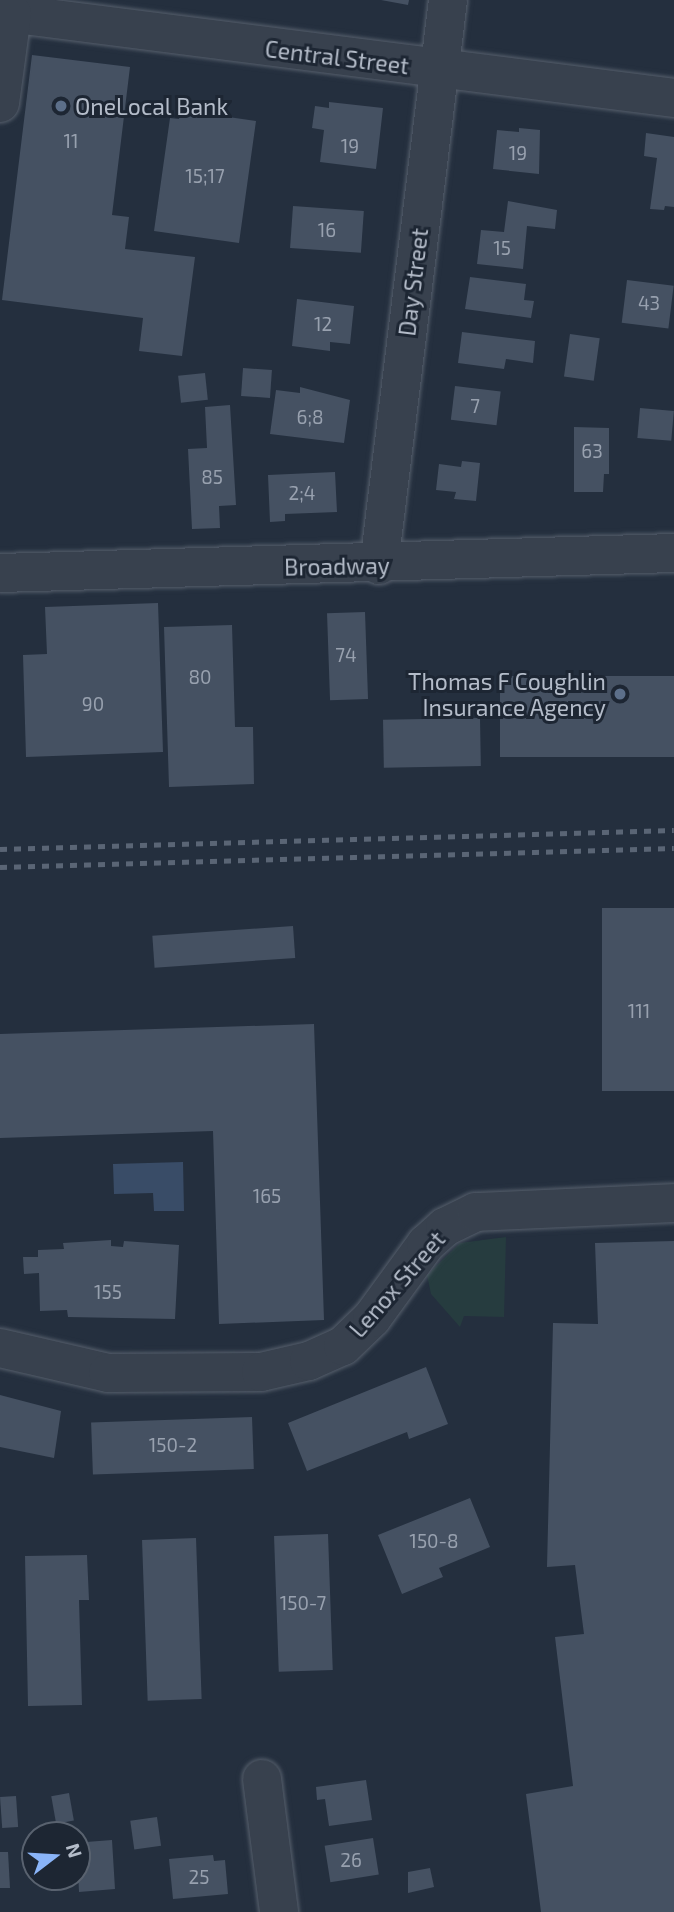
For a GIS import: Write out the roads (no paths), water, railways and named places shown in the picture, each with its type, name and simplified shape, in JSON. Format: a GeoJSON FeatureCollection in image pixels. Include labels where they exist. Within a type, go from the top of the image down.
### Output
{"type":"FeatureCollection","features":[{"type":"Feature","properties":{"kind":"street","name":"Day Street"},"geometry":{"type":"LineString","coordinates":[[379,565],[448,0]]}},
{"type":"Feature","properties":{"kind":"street","name":"Central Street"},"geometry":{"type":"LineString","coordinates":[[6,13],[674,98]]}},
{"type":"Feature","properties":{"kind":"street"},"geometry":{"type":"LineString","coordinates":[[0,103],[6,13]]}},
{"type":"Feature","properties":{"kind":"street","name":"Broadway"},"geometry":{"type":"LineString","coordinates":[[0,573],[379,565],[674,553]]}},
{"type":"Feature","properties":{"kind":"street","name":"Lenox Street"},"geometry":{"type":"LineString","coordinates":[[0,1348],[108,1373],[261,1372],[309,1361],[343,1346],[372,1318],[426,1244],[445,1227],[476,1212],[674,1203]]}},
{"type":"Feature","properties":{"kind":"street"},"geometry":{"type":"LineString","coordinates":[[262,1779],[279,1912]]}},
{"type":"Feature","properties":{"kind":"water"},"geometry":{"type":"Polygon","coordinates":[[[183,1162],[184,1211],[154,1211],[153,1193],[114,1194],[113,1164],[183,1162]]]}},
{"type":"Feature","properties":{"kind":"railway"},"geometry":{"type":"LineString","coordinates":[[0,849],[674,830]]}},
{"type":"Feature","properties":{"kind":"railway"},"geometry":{"type":"LineString","coordinates":[[0,867],[674,848]]}},
{"type":"Feature","properties":{"kind":"place","name":"OneLocal Bank"},"geometry":{"type":"Point","coordinates":[61,106]}},
{"type":"Feature","properties":{"kind":"place","name":"Thomas F Coughlin Insurance Agency"},"geometry":{"type":"Point","coordinates":[620,694]}}]}
